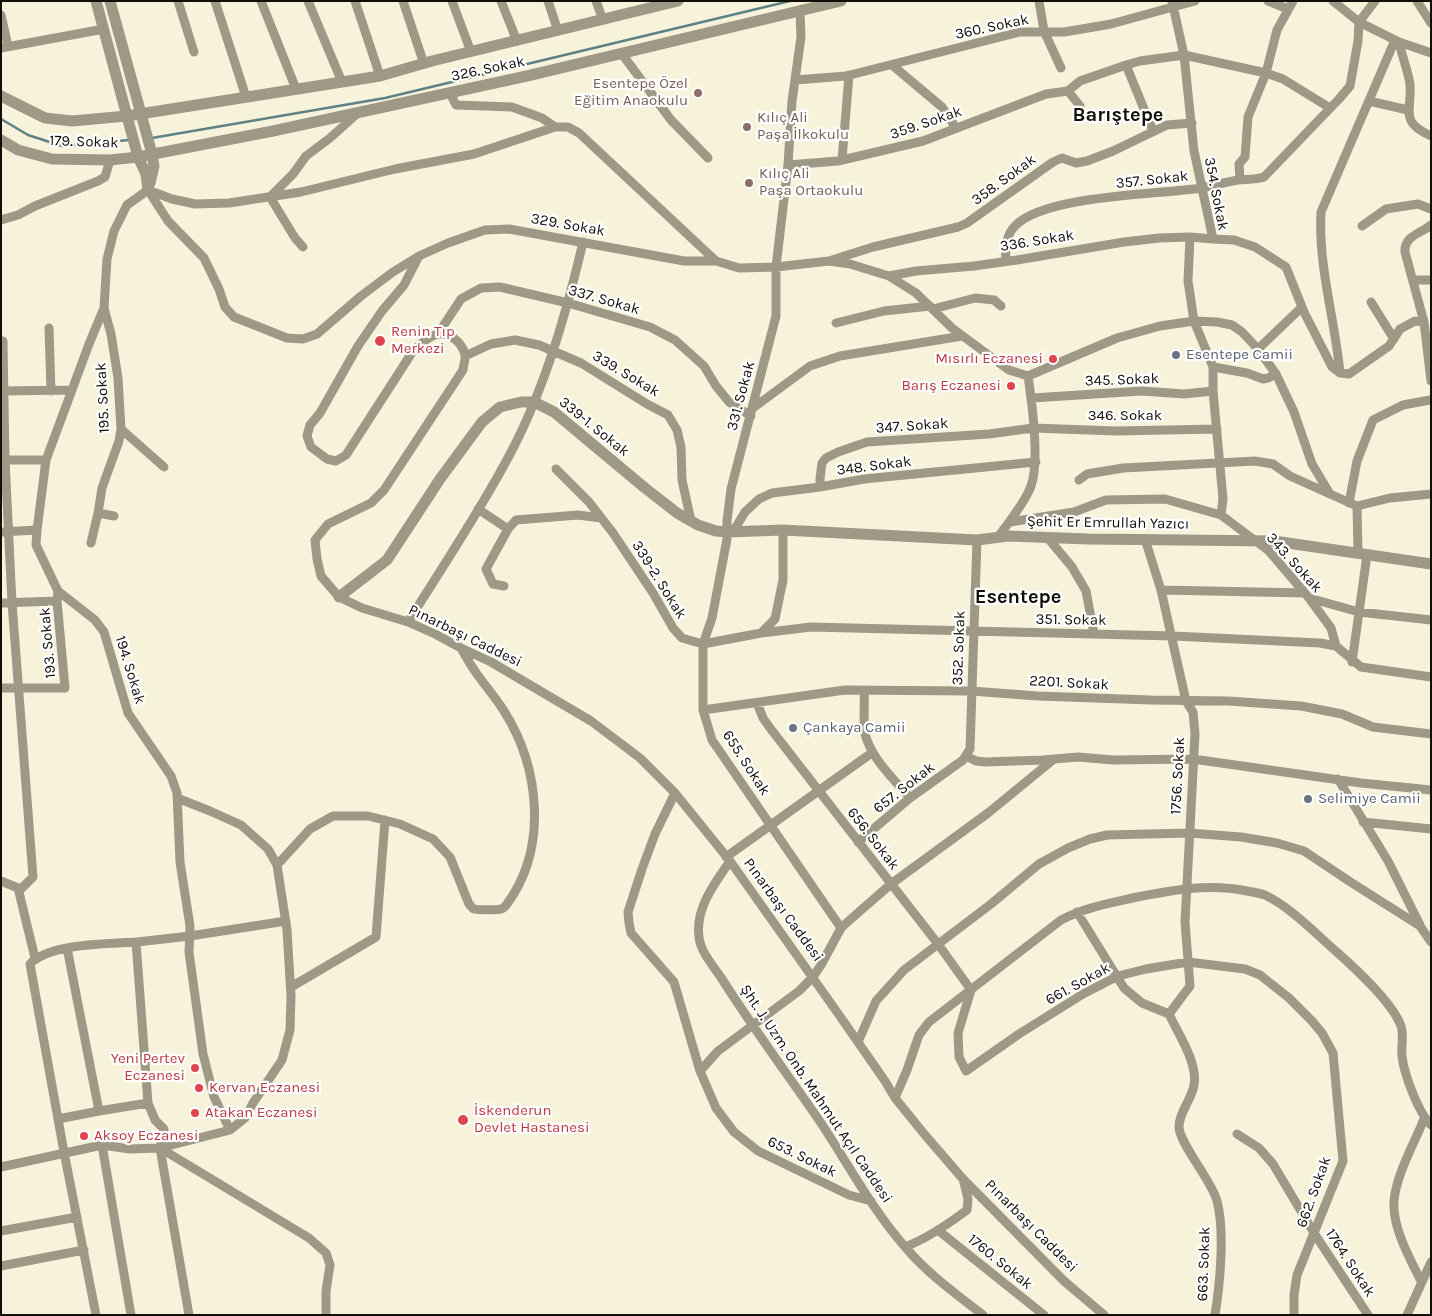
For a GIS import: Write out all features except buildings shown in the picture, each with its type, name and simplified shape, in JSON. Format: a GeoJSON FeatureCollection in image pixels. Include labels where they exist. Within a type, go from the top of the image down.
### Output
{"type":"FeatureCollection","features":[{"type":"Feature","properties":{"kind":"street"},"geometry":{"type":"LineString","coordinates":[[96,1],[138,157],[146,174],[148,190],[168,220],[204,258],[219,289],[225,307],[234,317],[287,338],[303,339],[318,334],[361,296],[393,272],[419,256]]}},
{"type":"Feature","properties":{"kind":"street"},"geometry":{"type":"LineString","coordinates":[[110,1],[152,154],[154,166],[148,190]]}},
{"type":"Feature","properties":{"kind":"street"},"geometry":{"type":"LineString","coordinates":[[178,1],[194,52]]}},
{"type":"Feature","properties":{"kind":"street"},"geometry":{"type":"LineString","coordinates":[[215,1],[246,97]]}},
{"type":"Feature","properties":{"kind":"street"},"geometry":{"type":"LineString","coordinates":[[261,1],[296,89]]}},
{"type":"Feature","properties":{"kind":"street"},"geometry":{"type":"LineString","coordinates":[[308,1],[342,82]]}},
{"type":"Feature","properties":{"kind":"street"},"geometry":{"type":"LineString","coordinates":[[355,1],[380,76]]}},
{"type":"Feature","properties":{"kind":"street"},"geometry":{"type":"LineString","coordinates":[[403,1],[424,64]]}},
{"type":"Feature","properties":{"kind":"street"},"geometry":{"type":"LineString","coordinates":[[452,1],[471,52]]}},
{"type":"Feature","properties":{"kind":"street"},"geometry":{"type":"LineString","coordinates":[[501,1],[517,41]]}},
{"type":"Feature","properties":{"kind":"street"},"geometry":{"type":"LineString","coordinates":[[548,1],[558,31]]}},
{"type":"Feature","properties":{"kind":"street"},"geometry":{"type":"LineString","coordinates":[[596,1],[604,20]]}},
{"type":"Feature","properties":{"kind":"street","name":"326. Sokak"},"geometry":{"type":"LineString","coordinates":[[1,96],[45,118],[72,121],[127,116],[143,119],[246,97],[380,76],[604,20],[644,5],[678,1]]}},
{"type":"Feature","properties":{"kind":"street","name":"326. Sokak"},"geometry":{"type":"LineString","coordinates":[[138,157],[450,93],[622,54],[798,6],[841,1]]}},
{"type":"Feature","properties":{"kind":"street"},"geometry":{"type":"LineString","coordinates":[[1040,1],[1044,31],[1061,68]]}},
{"type":"Feature","properties":{"kind":"street","name":"360. Sokak"},"geometry":{"type":"LineString","coordinates":[[795,80],[849,75],[1020,32],[1064,32],[1102,26],[1173,4],[1195,1]]}},
{"type":"Feature","properties":{"kind":"street"},"geometry":{"type":"LineString","coordinates":[[1240,180],[1239,164],[1245,157],[1248,117],[1266,73],[1277,30],[1290,5],[1268,1]]}},
{"type":"Feature","properties":{"kind":"street"},"geometry":{"type":"LineString","coordinates":[[1333,1],[1359,22],[1397,41],[1431,53]]}},
{"type":"Feature","properties":{"kind":"street"},"geometry":{"type":"LineString","coordinates":[[1359,22],[1374,1]]}},
{"type":"Feature","properties":{"kind":"street"},"geometry":{"type":"LineString","coordinates":[[1417,1],[1427,9],[1431,23]]}},
{"type":"Feature","properties":{"kind":"street","name":"354. Sokak"},"geometry":{"type":"LineString","coordinates":[[1173,4],[1184,55],[1194,151],[1213,239],[1190,237]]}},
{"type":"Feature","properties":{"kind":"street","name":"331. Sokak"},"geometry":{"type":"LineString","coordinates":[[731,532],[727,521],[731,489],[776,316],[776,267],[788,165],[792,101],[802,37],[798,6]]}},
{"type":"Feature","properties":{"kind":"street"},"geometry":{"type":"LineString","coordinates":[[1,15],[4,47],[57,39],[104,29]]}},
{"type":"Feature","properties":{"kind":"street","name":"357. Sokak"},"geometry":{"type":"LineString","coordinates":[[1006,260],[1007,239],[1015,225],[1034,213],[1072,202],[1201,188],[1240,180],[1256,180],[1264,177],[1350,86],[1358,41],[1359,22]]}},
{"type":"Feature","properties":{"kind":"street"},"geometry":{"type":"LineString","coordinates":[[1340,373],[1324,276],[1320,232],[1321,212],[1397,41]]}},
{"type":"Feature","properties":{"kind":"street"},"geometry":{"type":"LineString","coordinates":[[1397,41],[1410,84],[1408,110],[1411,122],[1419,131],[1431,136]]}},
{"type":"Feature","properties":{"kind":"street"},"geometry":{"type":"LineString","coordinates":[[622,54],[671,120],[708,158]]}},
{"type":"Feature","properties":{"kind":"street"},"geometry":{"type":"LineString","coordinates":[[1080,106],[1068,91],[1080,81],[1140,61],[1184,55],[1266,73],[1283,79],[1330,108]]}},
{"type":"Feature","properties":{"kind":"street"},"geometry":{"type":"LineString","coordinates":[[892,65],[942,107],[956,128]]}},
{"type":"Feature","properties":{"kind":"street"},"geometry":{"type":"LineString","coordinates":[[1126,65],[1153,131]]}},
{"type":"Feature","properties":{"kind":"street"},"geometry":{"type":"LineString","coordinates":[[842,160],[849,75]]}},
{"type":"Feature","properties":{"kind":"street","name":"359. Sokak"},"geometry":{"type":"LineString","coordinates":[[788,165],[842,160],[923,141],[1046,94],[1068,91]]}},
{"type":"Feature","properties":{"kind":"street"},"geometry":{"type":"LineString","coordinates":[[450,93],[456,105],[512,107],[542,118],[555,127]]}},
{"type":"Feature","properties":{"kind":"street"},"geometry":{"type":"LineString","coordinates":[[1369,101],[1408,110]]}},
{"type":"Feature","properties":{"kind":"street"},"geometry":{"type":"LineString","coordinates":[[270,197],[293,174],[306,156],[359,112]]}},
{"type":"Feature","properties":{"kind":"street","name":"358. Sokak"},"geometry":{"type":"LineString","coordinates":[[829,261],[958,227],[967,223],[1053,162],[1062,158],[1076,163],[1087,161],[1113,151],[1167,125],[1192,123]]}},
{"type":"Feature","properties":{"kind":"street"},"geometry":{"type":"LineString","coordinates":[[148,190],[172,199],[195,204],[229,203],[270,197],[301,192],[396,169],[474,154],[511,140],[555,127],[568,127],[579,133],[716,260],[739,268],[776,267],[829,261],[850,264],[889,276],[916,293],[962,336],[1008,370],[1028,376],[1117,338],[1160,326],[1194,321],[1218,322],[1232,325],[1242,332],[1258,349],[1276,374],[1305,440],[1312,464],[1330,494]]}},
{"type":"Feature","properties":{"kind":"street","name":"179. Sokak"},"geometry":{"type":"LineString","coordinates":[[1,140],[18,150],[52,159],[110,160],[138,157]]}},
{"type":"Feature","properties":{"kind":"street"},"geometry":{"type":"LineString","coordinates":[[1,220],[11,218],[35,206],[98,181],[105,177],[110,160]]}},
{"type":"Feature","properties":{"kind":"street","name":"194. Sokak"},"geometry":{"type":"LineString","coordinates":[[148,190],[127,205],[114,231],[107,258],[104,308],[46,460],[36,544],[58,591],[95,620],[104,632],[128,713],[171,776],[177,798],[180,862],[190,926],[189,952],[203,1054],[214,1097],[230,1130]]}},
{"type":"Feature","properties":{"kind":"street"},"geometry":{"type":"LineString","coordinates":[[270,197],[303,248]]}},
{"type":"Feature","properties":{"kind":"street"},"geometry":{"type":"LineString","coordinates":[[1362,226],[1386,209],[1418,204],[1431,209]]}},
{"type":"Feature","properties":{"kind":"street"},"geometry":{"type":"LineString","coordinates":[[1,211],[11,218]]}},
{"type":"Feature","properties":{"kind":"street"},"geometry":{"type":"LineString","coordinates":[[1431,225],[1409,239],[1404,245],[1424,322],[1431,381]]}},
{"type":"Feature","properties":{"kind":"street","name":"329. Sokak"},"geometry":{"type":"LineString","coordinates":[[419,256],[485,230],[509,228],[684,261],[716,260]]}},
{"type":"Feature","properties":{"kind":"street"},"geometry":{"type":"LineString","coordinates":[[1190,237],[1188,281],[1194,321],[1213,367],[1213,392],[1223,499],[1221,515]]}},
{"type":"Feature","properties":{"kind":"street","name":"336. Sokak"},"geometry":{"type":"LineString","coordinates":[[889,276],[916,271],[974,266],[1124,242],[1190,237]]}},
{"type":"Feature","properties":{"kind":"street"},"geometry":{"type":"LineString","coordinates":[[1213,239],[1234,240],[1255,247],[1286,267],[1302,307],[1332,367],[1340,373],[1349,374],[1389,346],[1400,329],[1415,321],[1424,322]]}},
{"type":"Feature","properties":{"kind":"street"},"geometry":{"type":"LineString","coordinates":[[408,622],[504,466],[534,402],[568,304],[583,242]]}},
{"type":"Feature","properties":{"kind":"street"},"geometry":{"type":"LineString","coordinates":[[419,256],[404,285],[382,311],[358,346],[320,413],[310,425],[307,436],[311,447],[327,459],[336,461],[346,455],[413,351],[428,338],[438,334],[449,335],[459,342],[465,356]]}},
{"type":"Feature","properties":{"kind":"street"},"geometry":{"type":"LineString","coordinates":[[1413,280],[1431,280]]}},
{"type":"Feature","properties":{"kind":"street","name":"337. Sokak"},"geometry":{"type":"LineString","coordinates":[[438,334],[461,299],[481,288],[500,287],[650,327],[675,340],[704,366],[716,386],[729,402],[752,412]]}},
{"type":"Feature","properties":{"kind":"street"},"geometry":{"type":"LineString","coordinates":[[836,323],[884,311],[931,308],[975,298],[994,300],[1001,306]]}},
{"type":"Feature","properties":{"kind":"street"},"geometry":{"type":"LineString","coordinates":[[1371,302],[1394,339]]}},
{"type":"Feature","properties":{"kind":"street"},"geometry":{"type":"LineString","coordinates":[[1258,349],[1302,307]]}},
{"type":"Feature","properties":{"kind":"street","name":"195. Sokak"},"geometry":{"type":"LineString","coordinates":[[91,543],[102,488],[119,441],[121,429],[115,356],[104,308]]}},
{"type":"Feature","properties":{"kind":"street"},"geometry":{"type":"LineString","coordinates":[[49,328],[51,391]]}},
{"type":"Feature","properties":{"kind":"street"},"geometry":{"type":"LineString","coordinates":[[752,412],[810,366],[840,356],[962,336]]}},
{"type":"Feature","properties":{"kind":"street","name":"339. Sokak"},"geometry":{"type":"LineString","coordinates":[[465,356],[491,344],[515,340],[539,345],[581,363],[668,415],[677,430],[682,480],[692,521]]}},
{"type":"Feature","properties":{"kind":"street"},"geometry":{"type":"LineString","coordinates":[[3,341],[5,532],[33,877],[19,891]]}},
{"type":"Feature","properties":{"kind":"street","name":"Pınarbaşı Caddesi"},"geometry":{"type":"LineString","coordinates":[[465,356],[463,370],[384,490],[370,502],[328,524],[316,540],[317,559],[321,576],[339,597],[362,608],[408,622],[491,662],[591,721],[640,758],[675,793],[728,859],[886,1081],[895,1098],[963,1179],[1064,1281],[1104,1315]]}},
{"type":"Feature","properties":{"kind":"street"},"geometry":{"type":"LineString","coordinates":[[1213,367],[1247,373],[1263,379],[1276,374]]}},
{"type":"Feature","properties":{"kind":"street"},"geometry":{"type":"LineString","coordinates":[[998,537],[1010,522],[1031,486],[1036,462],[1032,398],[1028,376]]}},
{"type":"Feature","properties":{"kind":"street"},"geometry":{"type":"LineString","coordinates":[[3,391],[72,390]]}},
{"type":"Feature","properties":{"kind":"street","name":"345. Sokak"},"geometry":{"type":"LineString","coordinates":[[1032,398],[1142,391],[1184,394],[1213,392]]}},
{"type":"Feature","properties":{"kind":"street"},"geometry":{"type":"LineString","coordinates":[[1431,392],[1431,404]]}},
{"type":"Feature","properties":{"kind":"street"},"geometry":{"type":"LineString","coordinates":[[1352,662],[1366,574],[1353,504],[1357,461],[1373,420],[1413,402],[1430,400]]}},
{"type":"Feature","properties":{"kind":"street","name":"339-1. Sokak"},"geometry":{"type":"LineString","coordinates":[[339,597],[387,560],[440,479],[482,422],[500,407],[521,402],[534,402],[554,412],[645,488],[698,525],[716,531],[731,532],[783,530]]}},
{"type":"Feature","properties":{"kind":"street","name":"346. Sokak"},"geometry":{"type":"LineString","coordinates":[[1033,428],[1116,431],[1217,429]]}},
{"type":"Feature","properties":{"kind":"street","name":"347. Sokak"},"geometry":{"type":"LineString","coordinates":[[820,487],[822,463],[826,458],[867,442],[989,434],[1033,428]]}},
{"type":"Feature","properties":{"kind":"street"},"geometry":{"type":"LineString","coordinates":[[121,429],[164,467]]}},
{"type":"Feature","properties":{"kind":"street"},"geometry":{"type":"LineString","coordinates":[[3,460],[46,460]]}},
{"type":"Feature","properties":{"kind":"street"},"geometry":{"type":"LineString","coordinates":[[1079,480],[1087,474],[1123,468],[1255,461],[1273,464],[1290,476],[1353,504],[1431,494]]}},
{"type":"Feature","properties":{"kind":"street","name":"348. Sokak"},"geometry":{"type":"LineString","coordinates":[[731,532],[744,512],[759,498],[772,493],[864,479],[1036,462]]}},
{"type":"Feature","properties":{"kind":"street","name":"339-2. Sokak"},"geometry":{"type":"LineString","coordinates":[[556,469],[589,502],[613,533],[653,593],[673,628],[682,638],[703,644]]}},
{"type":"Feature","properties":{"kind":"street","name":"343. Sokak"},"geometry":{"type":"LineString","coordinates":[[1010,522],[1074,512],[1106,500],[1165,499],[1221,515],[1269,551],[1307,595],[1332,628],[1336,646]]}},
{"type":"Feature","properties":{"kind":"street"},"geometry":{"type":"LineString","coordinates":[[478,509],[508,530]]}},
{"type":"Feature","properties":{"kind":"street"},"geometry":{"type":"LineString","coordinates":[[98,513],[114,516]]}},
{"type":"Feature","properties":{"kind":"street"},"geometry":{"type":"LineString","coordinates":[[504,586],[493,584],[486,569],[508,530],[516,520],[531,517],[578,515],[601,518]]}},
{"type":"Feature","properties":{"kind":"street"},"geometry":{"type":"LineString","coordinates":[[5,532],[37,530]]}},
{"type":"Feature","properties":{"kind":"street"},"geometry":{"type":"LineString","coordinates":[[761,633],[775,618],[783,580],[783,530]]}},
{"type":"Feature","properties":{"kind":"street","name":"Şehit Er Emrullah Yazıcı"},"geometry":{"type":"LineString","coordinates":[[783,530],[977,540],[998,537],[1047,537],[1256,540],[1362,553],[1431,564]]}},
{"type":"Feature","properties":{"kind":"street","name":"655. Sokak"},"geometry":{"type":"LineString","coordinates":[[731,532],[712,618],[703,644],[703,710],[712,740],[841,928]]}},
{"type":"Feature","properties":{"kind":"street"},"geometry":{"type":"LineString","coordinates":[[1047,537],[1072,567],[1086,591],[1094,634]]}},
{"type":"Feature","properties":{"kind":"street","name":"1756. Sokak"},"geometry":{"type":"LineString","coordinates":[[1145,539],[1161,590],[1186,701],[1194,712],[1195,734],[1185,922],[1190,986],[1169,1014]]}},
{"type":"Feature","properties":{"kind":"street","name":"352. Sokak"},"geometry":{"type":"LineString","coordinates":[[966,756],[970,749],[977,540]]}},
{"type":"Feature","properties":{"kind":"street"},"geometry":{"type":"LineString","coordinates":[[1161,590],[1307,595],[1359,612],[1431,620]]}},
{"type":"Feature","properties":{"kind":"street","name":"193. Sokak"},"geometry":{"type":"LineString","coordinates":[[1,688],[66,688],[57,601],[58,591]]}},
{"type":"Feature","properties":{"kind":"street"},"geometry":{"type":"LineString","coordinates":[[1,603],[57,601]]}},
{"type":"Feature","properties":{"kind":"street","name":"351. Sokak"},"geometry":{"type":"LineString","coordinates":[[703,644],[811,626],[1172,636],[1336,646]]}},
{"type":"Feature","properties":{"kind":"street"},"geometry":{"type":"LineString","coordinates":[[1336,646],[1352,662],[1361,667],[1431,677]]}},
{"type":"Feature","properties":{"kind":"street"},"geometry":{"type":"LineString","coordinates":[[277,865],[310,829],[333,816],[368,816],[400,824],[433,839],[450,857],[469,904],[474,909],[500,910],[505,907],[519,886],[531,854],[535,820],[533,789],[528,764],[518,737],[504,711],[476,673],[461,648]]}},
{"type":"Feature","properties":{"kind":"street","name":"2201. Sokak"},"geometry":{"type":"LineString","coordinates":[[703,710],[845,690],[971,691],[1038,696],[1228,701],[1301,706],[1342,714],[1373,727],[1431,734]]}},
{"type":"Feature","properties":{"kind":"street"},"geometry":{"type":"LineString","coordinates":[[864,690],[865,732],[873,752],[878,761],[910,798]]}},
{"type":"Feature","properties":{"kind":"street","name":"656. Sokak"},"geometry":{"type":"LineString","coordinates":[[757,702],[763,718],[938,944],[971,990]]}},
{"type":"Feature","properties":{"kind":"street","name":"Şht. J. Uzm. Onb. Mahmut Açıl Caddesi"},"geometry":{"type":"LineString","coordinates":[[873,752],[728,859],[709,892],[700,915],[698,937],[705,953],[752,1026],[822,1124],[871,1201],[905,1247],[922,1265],[983,1315]]}},
{"type":"Feature","properties":{"kind":"street"},"geometry":{"type":"LineString","coordinates":[[966,756],[976,761],[985,762],[1078,757],[1113,760],[1193,759],[1431,790]]}},
{"type":"Feature","properties":{"kind":"street","name":"657. Sokak"},"geometry":{"type":"LineString","coordinates":[[858,842],[910,798],[966,756]]}},
{"type":"Feature","properties":{"kind":"street"},"geometry":{"type":"LineString","coordinates":[[700,1071],[718,1052],[800,991],[813,977],[841,928],[892,884],[988,813],[1054,759]]}},
{"type":"Feature","properties":{"kind":"street"},"geometry":{"type":"LineString","coordinates":[[1338,779],[1388,861],[1420,926],[1431,942]]}},
{"type":"Feature","properties":{"kind":"street","name":"653. Sokak"},"geometry":{"type":"LineString","coordinates":[[675,793],[655,834],[628,912],[630,934],[674,982],[700,1071],[716,1108],[734,1132],[758,1152],[849,1195],[871,1201]]}},
{"type":"Feature","properties":{"kind":"street"},"geometry":{"type":"LineString","coordinates":[[1,1168],[64,1152],[102,1145],[130,1149],[160,1148],[230,1130],[245,1118],[282,1060],[290,1030],[291,987],[286,921],[277,865],[268,849],[241,825],[177,798]]}},
{"type":"Feature","properties":{"kind":"street"},"geometry":{"type":"LineString","coordinates":[[291,987],[376,937],[385,820]]}},
{"type":"Feature","properties":{"kind":"street"},"geometry":{"type":"LineString","coordinates":[[1363,822],[1431,829]]}},
{"type":"Feature","properties":{"kind":"street"},"geometry":{"type":"LineString","coordinates":[[858,1042],[876,1000],[904,970],[991,904],[1039,864],[1068,848],[1090,839],[1107,835],[1189,833],[1241,837],[1268,841],[1304,851],[1352,884],[1420,926]]}},
{"type":"Feature","properties":{"kind":"street"},"geometry":{"type":"LineString","coordinates":[[1,881],[18,888],[35,958]]}},
{"type":"Feature","properties":{"kind":"street"},"geometry":{"type":"LineString","coordinates":[[895,1098],[919,1035],[929,1022],[1061,920],[1096,906],[1188,888],[1210,886],[1263,894],[1278,903],[1353,968],[1392,1007],[1402,1027],[1403,1062],[1416,1100],[1428,1122],[1397,1184],[1394,1203],[1402,1241],[1421,1281]]}},
{"type":"Feature","properties":{"kind":"street"},"geometry":{"type":"LineString","coordinates":[[1077,912],[1124,988],[1142,1003],[1169,1014]]}},
{"type":"Feature","properties":{"kind":"street"},"geometry":{"type":"LineString","coordinates":[[96,1315],[30,964],[35,958],[67,948],[110,942],[136,942],[190,936],[286,921]]}},
{"type":"Feature","properties":{"kind":"street"},"geometry":{"type":"LineString","coordinates":[[136,942],[148,1103],[156,1120],[164,1129],[160,1148],[189,1315]]}},
{"type":"Feature","properties":{"kind":"street"},"geometry":{"type":"LineString","coordinates":[[67,948],[99,1111]]}},
{"type":"Feature","properties":{"kind":"street","name":"661. Sokak"},"geometry":{"type":"LineString","coordinates":[[971,990],[958,1033],[959,1057],[966,1071],[1019,1034],[1083,994],[1118,976],[1188,962],[1244,969],[1260,975],[1289,998],[1312,1021],[1330,1047]]}},
{"type":"Feature","properties":{"kind":"street","name":"663. Sokak"},"geometry":{"type":"LineString","coordinates":[[1169,1014],[1192,1060],[1194,1075],[1194,1085],[1179,1127],[1181,1137],[1207,1178],[1217,1201],[1221,1240],[1215,1315]]}},
{"type":"Feature","properties":{"kind":"street","name":"662. Sokak"},"geometry":{"type":"LineString","coordinates":[[1294,1315],[1297,1275],[1343,1161],[1333,1053],[1330,1047]]}},
{"type":"Feature","properties":{"kind":"street"},"geometry":{"type":"LineString","coordinates":[[58,1120],[148,1103]]}},
{"type":"Feature","properties":{"kind":"street","name":"1764. Sokak"},"geometry":{"type":"LineString","coordinates":[[1237,1134],[1259,1148],[1272,1164],[1314,1233],[1368,1315]]}},
{"type":"Feature","properties":{"kind":"street"},"geometry":{"type":"LineString","coordinates":[[102,1145],[131,1315]]}},
{"type":"Feature","properties":{"kind":"street"},"geometry":{"type":"LineString","coordinates":[[160,1148],[309,1238],[326,1253],[330,1265],[326,1291],[326,1315]]}},
{"type":"Feature","properties":{"kind":"street"},"geometry":{"type":"LineString","coordinates":[[905,1247],[939,1231],[967,1210],[968,1199],[963,1179]]}},
{"type":"Feature","properties":{"kind":"street"},"geometry":{"type":"LineString","coordinates":[[1,1231],[77,1216]]}},
{"type":"Feature","properties":{"kind":"street","name":"1760. Sokak"},"geometry":{"type":"LineString","coordinates":[[939,1231],[1044,1315]]}},
{"type":"Feature","properties":{"kind":"street"},"geometry":{"type":"LineString","coordinates":[[1,1266],[84,1250]]}},
{"type":"Feature","properties":{"kind":"street"},"geometry":{"type":"LineString","coordinates":[[1407,1315],[1431,1262]]}},
{"type":"Feature","properties":{"kind":"waterway"},"geometry":{"type":"LineString","coordinates":[[152,138],[385,98],[790,1]]}},
{"type":"Feature","properties":{"kind":"waterway"},"geometry":{"type":"LineString","coordinates":[[1,119],[28,135],[62,146],[129,140]]}},
{"type":"Feature","properties":{"kind":"place","name":"Esentepe Özel Eğitim Anaokulu"},"geometry":{"type":"Point","coordinates":[698,93]}},
{"type":"Feature","properties":{"kind":"place","name":"Kılıç Ali Paşa İlkokulu"},"geometry":{"type":"Point","coordinates":[747,127]}},
{"type":"Feature","properties":{"kind":"place","name":"Kılıç Ali Paşa Ortaokulu"},"geometry":{"type":"Point","coordinates":[749,183]}},
{"type":"Feature","properties":{"kind":"place","name":"Renin Tıp Merkezi"},"geometry":{"type":"Point","coordinates":[380,341]}},
{"type":"Feature","properties":{"kind":"place","name":"Esentepe Camii"},"geometry":{"type":"Point","coordinates":[1176,355]}},
{"type":"Feature","properties":{"kind":"place","name":"Mısırlı Eczanesi"},"geometry":{"type":"Point","coordinates":[1053,359]}},
{"type":"Feature","properties":{"kind":"place","name":"Barış Eczanesi"},"geometry":{"type":"Point","coordinates":[1011,386]}},
{"type":"Feature","properties":{"kind":"place","name":"Çankaya Camii"},"geometry":{"type":"Point","coordinates":[793,728]}},
{"type":"Feature","properties":{"kind":"place","name":"Selimiye Camii"},"geometry":{"type":"Point","coordinates":[1308,799]}},
{"type":"Feature","properties":{"kind":"place","name":"Yeni Pertev Eczanesi"},"geometry":{"type":"Point","coordinates":[195,1068]}},
{"type":"Feature","properties":{"kind":"place","name":"Kervan Eczanesi"},"geometry":{"type":"Point","coordinates":[199,1088]}},
{"type":"Feature","properties":{"kind":"place","name":"Atakan Eczanesi"},"geometry":{"type":"Point","coordinates":[195,1113]}},
{"type":"Feature","properties":{"kind":"place","name":"İskenderun Devlet Hastanesi"},"geometry":{"type":"Point","coordinates":[463,1120]}},
{"type":"Feature","properties":{"kind":"place","name":"Aksoy Eczanesi"},"geometry":{"type":"Point","coordinates":[84,1136]}},
{"type":"Feature","properties":{"kind":"district","name":"Barıştepe"},"geometry":{"type":"Point","coordinates":[1118,115]}},
{"type":"Feature","properties":{"kind":"district","name":"Esentepe"},"geometry":{"type":"Point","coordinates":[1018,597]}}]}
